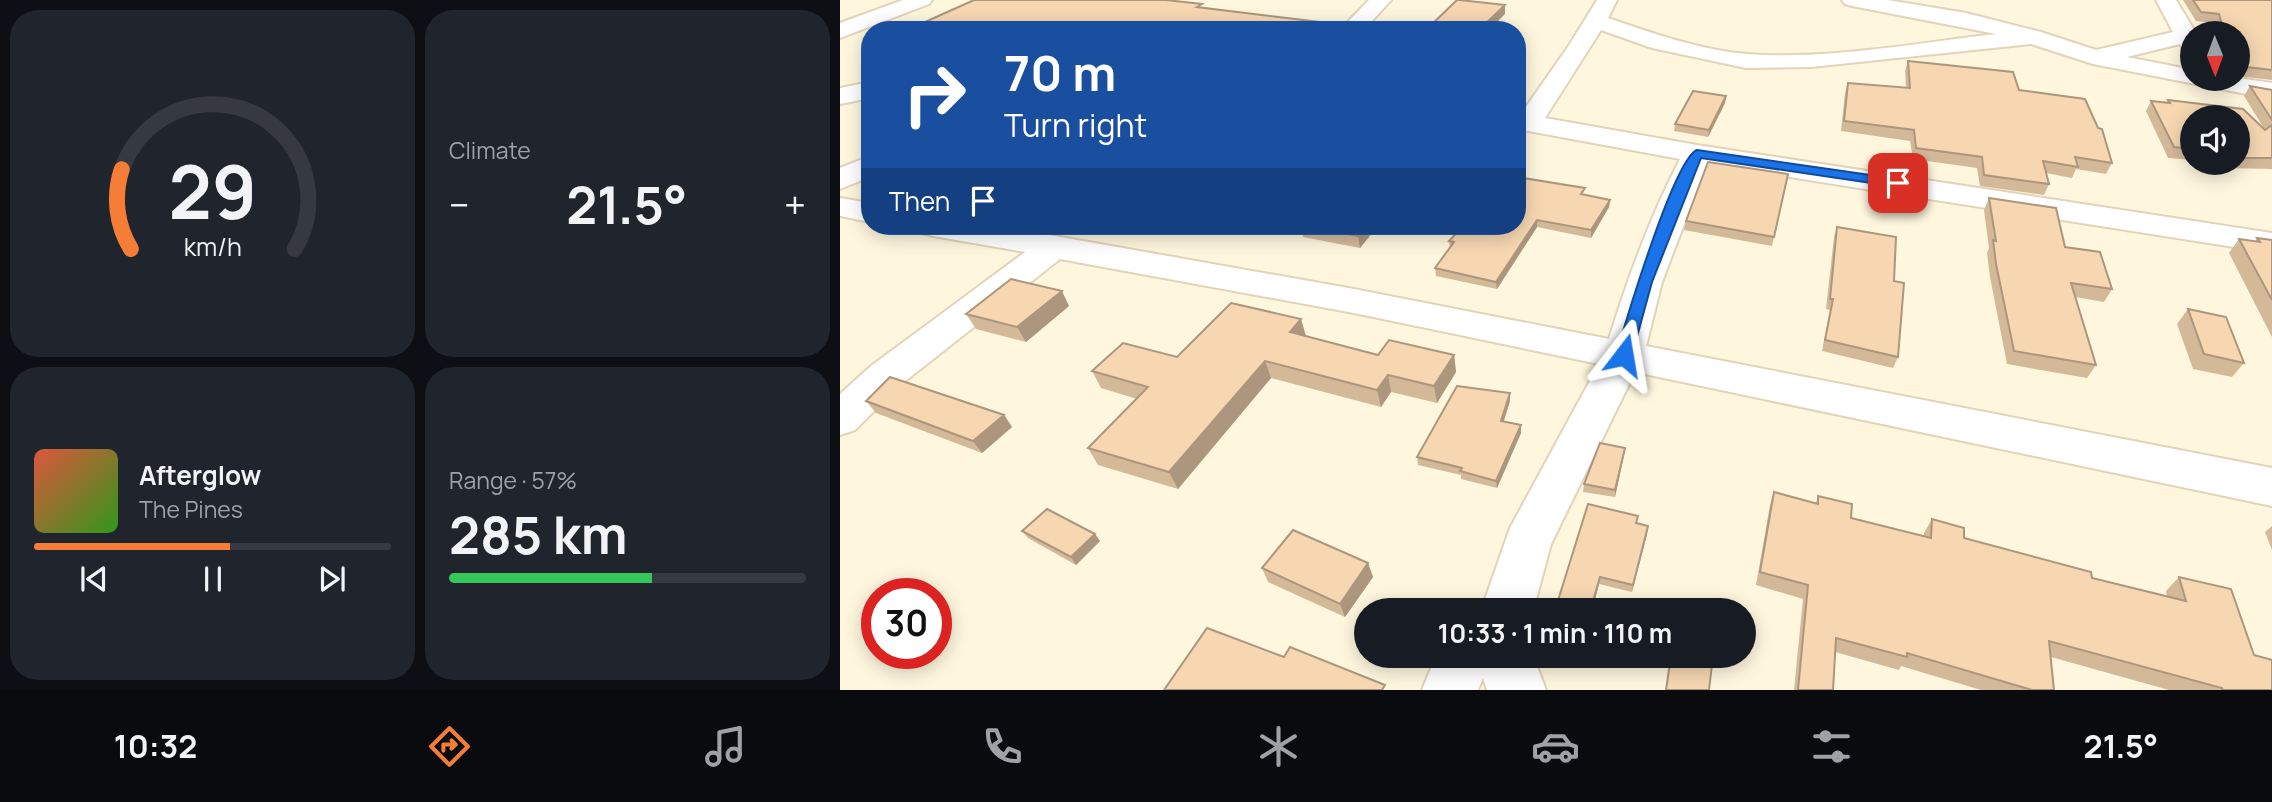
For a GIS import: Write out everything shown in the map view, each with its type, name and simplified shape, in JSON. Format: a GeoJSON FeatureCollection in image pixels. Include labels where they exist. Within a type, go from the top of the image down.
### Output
{"type":"FeatureCollection","features":[{"type":"Feature","properties":{"kind":"street"},"geometry":{"type":"LineString","coordinates":[[866,21],[922,0]]}},
{"type":"Feature","properties":{"kind":"street"},"geometry":{"type":"LineString","coordinates":[[1526,118],[1598,22],[1607,0]]}},
{"type":"Feature","properties":{"kind":"street"},"geometry":{"type":"LineString","coordinates":[[1852,0],[1966,20],[2033,37],[2093,57],[2180,74]]}},
{"type":"Feature","properties":{"kind":"street"},"geometry":{"type":"LineString","coordinates":[[2166,0],[2180,25]]}},
{"type":"Feature","properties":{"kind":"street"},"geometry":{"type":"LineString","coordinates":[[1357,21],[1368,4]]}},
{"type":"Feature","properties":{"kind":"street"},"geometry":{"type":"LineString","coordinates":[[881,15],[892,21]]}},
{"type":"Feature","properties":{"kind":"street"},"geometry":{"type":"LineString","coordinates":[[1598,22],[1678,48],[1746,61],[1893,53],[2033,37]]}},
{"type":"Feature","properties":{"kind":"street"},"geometry":{"type":"LineString","coordinates":[[840,31],[861,23]]}},
{"type":"Feature","properties":{"kind":"street"},"geometry":{"type":"LineString","coordinates":[[1893,53],[2093,57],[2180,42]]}},
{"type":"Feature","properties":{"kind":"street"},"geometry":{"type":"LineString","coordinates":[[2250,87],[2272,91]]}},
{"type":"Feature","properties":{"kind":"street"},"geometry":{"type":"LineString","coordinates":[[840,96],[861,92]]}},
{"type":"Feature","properties":{"kind":"street"},"geometry":{"type":"LineString","coordinates":[[1526,123],[1697,154],[2272,243]]}},
{"type":"Feature","properties":{"kind":"street"},"geometry":{"type":"LineString","coordinates":[[1495,598],[1527,543],[1624,355],[1644,282],[1681,186],[1697,154]]}},
{"type":"Feature","properties":{"kind":"street"},"geometry":{"type":"LineString","coordinates":[[840,207],[861,211]]}},
{"type":"Feature","properties":{"kind":"street"},"geometry":{"type":"LineString","coordinates":[[988,235],[1354,301],[2272,487]]}},
{"type":"Feature","properties":{"kind":"street"},"geometry":{"type":"LineString","coordinates":[[840,419],[885,376],[1055,246]]}},
{"type":"Feature","properties":{"kind":"street"},"geometry":{"type":"LineString","coordinates":[[1511,598],[1527,543]]}},
{"type":"Feature","properties":{"kind":"street"},"geometry":{"type":"LineString","coordinates":[[1450,690],[1458,668]]}},
{"type":"Feature","properties":{"kind":"street"},"geometry":{"type":"LineString","coordinates":[[1508,668],[1511,681],[1518,690]]}},
{"type":"Feature","properties":{"kind":"building"},"geometry":{"type":"Polygon","coordinates":[[[974,0],[1166,0],[1202,4],[1197,7],[1312,21],[927,21],[974,0]]]}},
{"type":"Feature","properties":{"kind":"building"},"geometry":{"type":"Polygon","coordinates":[[[1457,0],[1505,5],[1488,21],[1435,21],[1457,0]]]}},
{"type":"Feature","properties":{"kind":"building"},"geometry":{"type":"Polygon","coordinates":[[[2193,0],[2272,0],[2272,70],[2250,67],[2250,21],[2221,21],[2219,14],[2201,12],[2193,0]]]}},
{"type":"Feature","properties":{"kind":"building"},"geometry":{"type":"Polygon","coordinates":[[[1908,61],[2013,72],[2019,90],[2085,99],[2098,128],[2102,129],[2112,163],[2075,157],[2078,167],[2043,161],[2049,184],[1984,175],[1982,157],[1916,148],[1914,130],[1844,121],[1848,83],[1910,88],[1908,61]]]}},
{"type":"Feature","properties":{"kind":"building"},"geometry":{"type":"Polygon","coordinates":[[[2250,86],[2272,90],[2272,120],[2250,86]]]}},
{"type":"Feature","properties":{"kind":"building"},"geometry":{"type":"Polygon","coordinates":[[[1693,91],[1726,96],[1709,130],[1675,124],[1693,91]]]}},
{"type":"Feature","properties":{"kind":"building"},"geometry":{"type":"Polygon","coordinates":[[[2168,100],[2210,105],[2180,105],[2180,148],[2174,147],[2151,101],[2170,103],[2168,100]]]}},
{"type":"Feature","properties":{"kind":"building"},"geometry":{"type":"Polygon","coordinates":[[[2250,116],[2265,130],[2272,125],[2272,158],[2250,158],[2250,116]]]}},
{"type":"Feature","properties":{"kind":"building"},"geometry":{"type":"Polygon","coordinates":[[[1708,162],[1788,174],[1774,237],[1686,221],[1708,162]]]}},
{"type":"Feature","properties":{"kind":"building"},"geometry":{"type":"Polygon","coordinates":[[[1526,178],[1585,188],[1581,194],[1610,200],[1591,230],[1537,220],[1496,282],[1435,268],[1454,242],[1449,241],[1455,235],[1526,235],[1526,178]]]}},
{"type":"Feature","properties":{"kind":"building"},"geometry":{"type":"Polygon","coordinates":[[[1989,198],[2056,208],[2065,247],[2100,252],[2112,289],[2071,283],[2096,365],[2014,351],[1996,264],[1993,240],[1996,241],[1989,198]]]}},
{"type":"Feature","properties":{"kind":"building"},"geometry":{"type":"Polygon","coordinates":[[[1837,227],[1896,237],[1894,281],[1904,283],[1898,357],[1825,340],[1833,299],[1830,299],[1837,227]]]}},
{"type":"Feature","properties":{"kind":"building"},"geometry":{"type":"Polygon","coordinates":[[[2257,238],[2272,240],[2272,300],[2239,239],[2260,242],[2257,238]]]}},
{"type":"Feature","properties":{"kind":"building"},"geometry":{"type":"Polygon","coordinates":[[[1011,279],[1062,291],[1017,327],[966,314],[1011,279]]]}},
{"type":"Feature","properties":{"kind":"building"},"geometry":{"type":"Polygon","coordinates":[[[1231,303],[1301,319],[1290,332],[1378,355],[1389,340],[1454,355],[1434,386],[1388,375],[1377,390],[1265,361],[1169,472],[1088,448],[1148,387],[1092,371],[1123,343],[1177,357],[1231,303]]]}},
{"type":"Feature","properties":{"kind":"building"},"geometry":{"type":"Polygon","coordinates":[[[2188,309],[2226,317],[2244,363],[2204,354],[2188,309]]]}},
{"type":"Feature","properties":{"kind":"building"},"geometry":{"type":"Polygon","coordinates":[[[890,377],[1004,415],[973,441],[866,401],[890,377]]]}},
{"type":"Feature","properties":{"kind":"building"},"geometry":{"type":"Polygon","coordinates":[[[1457,386],[1510,393],[1501,421],[1521,425],[1496,481],[1460,471],[1462,468],[1417,457],[1457,386]]]}},
{"type":"Feature","properties":{"kind":"building"},"geometry":{"type":"Polygon","coordinates":[[[1600,443],[1625,448],[1615,490],[1584,484],[1600,443]]]}},
{"type":"Feature","properties":{"kind":"building"},"geometry":{"type":"Polygon","coordinates":[[[1774,492],[1818,504],[1818,496],[1852,504],[1851,518],[1931,538],[1932,519],[1964,528],[1964,538],[2091,572],[2092,578],[2186,601],[2179,577],[2231,589],[2254,655],[2272,660],[2272,690],[2223,690],[2049,641],[2054,690],[2032,690],[1907,653],[1907,657],[1836,638],[1833,690],[1798,690],[1808,585],[1760,572],[1774,492]]]}},
{"type":"Feature","properties":{"kind":"building"},"geometry":{"type":"Polygon","coordinates":[[[1588,504],[1638,516],[1636,523],[1648,526],[1633,585],[1600,577],[1594,598],[1559,598],[1588,504]]]}},
{"type":"Feature","properties":{"kind":"building"},"geometry":{"type":"Polygon","coordinates":[[[1047,509],[1095,534],[1071,557],[1022,531],[1047,509]]]}},
{"type":"Feature","properties":{"kind":"building"},"geometry":{"type":"Polygon","coordinates":[[[1293,530],[1368,563],[1340,604],[1262,568],[1293,530]]]}},
{"type":"Feature","properties":{"kind":"building"},"geometry":{"type":"Polygon","coordinates":[[[1207,628],[1284,657],[1290,647],[1385,685],[1382,690],[1164,690],[1207,628]]]}},
{"type":"Feature","properties":{"kind":"building"},"geometry":{"type":"Polygon","coordinates":[[[1669,668],[1712,668],[1709,690],[1666,690],[1669,668]]]}},
{"type":"Feature","properties":{"kind":"route"},"geometry":{"type":"LineString","coordinates":[[1624,355],[1644,282],[1681,186],[1697,154],[1898,183]]}}]}
